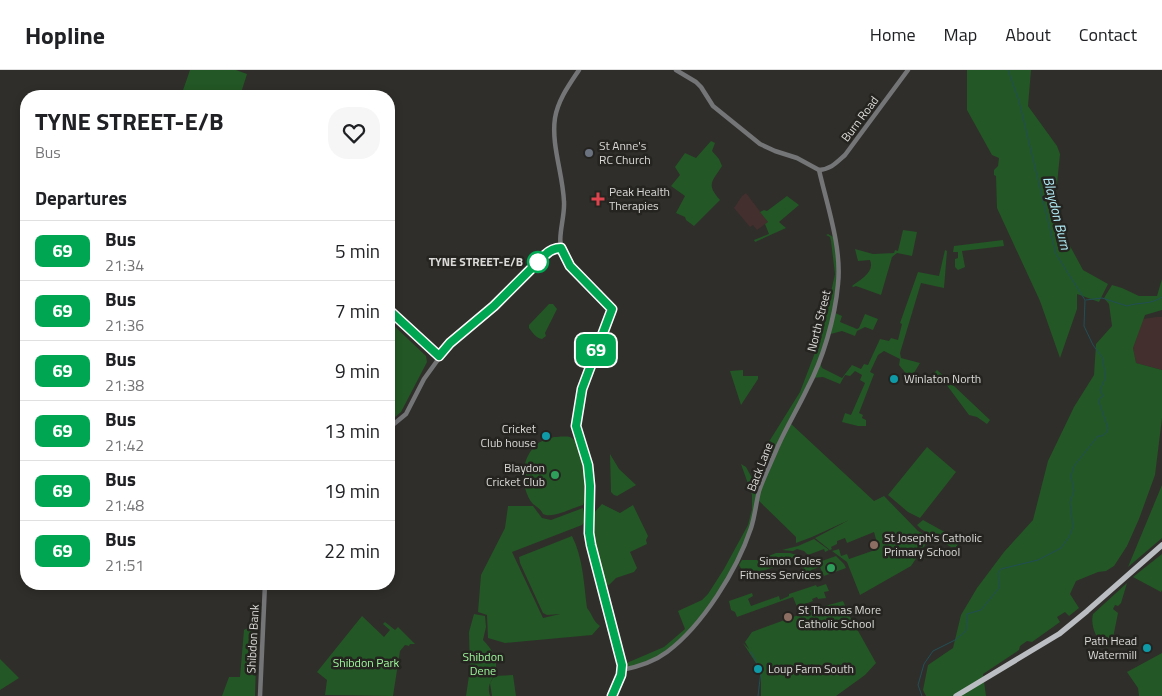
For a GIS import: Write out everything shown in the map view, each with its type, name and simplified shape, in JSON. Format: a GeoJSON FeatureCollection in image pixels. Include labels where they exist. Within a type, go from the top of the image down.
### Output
{"type":"FeatureCollection","features":[{"type":"Feature","properties":{"kind":"main road"},"geometry":{"type":"LineString","coordinates":[[957,695],[1058,634],[1087,612],[1162,545]]}},
{"type":"Feature","properties":{"kind":"street"},"geometry":{"type":"LineString","coordinates":[[579,70],[566,90],[555,117],[556,145],[564,201],[560,239],[561,248],[570,266],[612,309],[582,389],[576,426],[588,465],[590,486],[589,533],[591,545],[622,670],[612,696]]}},
{"type":"Feature","properties":{"kind":"street"},"geometry":{"type":"LineString","coordinates":[[676,70],[696,82],[713,106],[764,146],[797,158],[819,170]]}},
{"type":"Feature","properties":{"kind":"street","name":"Burn Road"},"geometry":{"type":"LineString","coordinates":[[819,170],[834,166],[844,155],[908,70]]}},
{"type":"Feature","properties":{"kind":"street","name":"North Street"},"geometry":{"type":"LineString","coordinates":[[789,422],[808,389],[836,300],[839,263],[819,170]]}},
{"type":"Feature","properties":{"kind":"street"},"geometry":{"type":"LineString","coordinates":[[395,423],[406,414],[424,379],[450,343],[494,306],[545,255],[551,250],[561,248]]}},
{"type":"Feature","properties":{"kind":"street","name":"Back Lane"},"geometry":{"type":"LineString","coordinates":[[622,670],[665,654],[700,621],[716,597],[743,547],[751,528],[759,491],[789,422]]}},
{"type":"Feature","properties":{"kind":"street","name":"Shibdon Bank"},"geometry":{"type":"LineString","coordinates":[[260,696],[265,590]]}},
{"type":"Feature","properties":{"kind":"shaded area"},"geometry":{"type":"Polygon","coordinates":[[[746,193],[768,222],[757,230],[753,225],[750,227],[734,208],[746,193]]]}},
{"type":"Feature","properties":{"kind":"shaded area"},"geometry":{"type":"Polygon","coordinates":[[[1162,317],[1162,370],[1136,363],[1133,348],[1143,319],[1162,317]]]}},
{"type":"Feature","properties":{"kind":"green space"},"geometry":{"type":"Polygon","coordinates":[[[190,70],[236,70],[247,74],[242,90],[183,90],[190,70]]]}},
{"type":"Feature","properties":{"kind":"green space"},"geometry":{"type":"Polygon","coordinates":[[[967,70],[1031,70],[1028,106],[1057,146],[1060,154],[1055,204],[1063,233],[1083,270],[1108,284],[1099,302],[1077,294],[1077,309],[1060,358],[1040,301],[997,208],[996,176],[994,175],[994,170],[998,166],[999,158],[992,155],[967,110],[967,70]]]}},
{"type":"Feature","properties":{"kind":"green space"},"geometry":{"type":"Polygon","coordinates":[[[711,141],[715,143],[712,151],[722,166],[712,183],[713,190],[720,200],[694,226],[685,217],[676,213],[685,196],[671,186],[680,175],[675,167],[685,153],[696,158],[711,141]]]}},
{"type":"Feature","properties":{"kind":"green space"},"geometry":{"type":"Polygon","coordinates":[[[787,196],[799,205],[779,222],[786,228],[755,242],[754,240],[769,234],[765,224],[768,222],[760,212],[767,211],[787,196]]]}},
{"type":"Feature","properties":{"kind":"green space"},"geometry":{"type":"Polygon","coordinates":[[[903,230],[917,232],[912,256],[897,253],[892,257],[881,295],[856,286],[853,287],[871,268],[870,260],[858,261],[855,249],[873,254],[894,253],[895,250],[898,251],[903,230]]]}},
{"type":"Feature","properties":{"kind":"green space"},"geometry":{"type":"Polygon","coordinates":[[[828,234],[835,238],[839,263],[833,312],[842,316],[840,322],[857,329],[865,314],[878,319],[873,330],[865,327],[857,331],[855,336],[842,331],[827,335],[819,361],[822,368],[842,378],[852,365],[861,369],[864,364],[868,365],[880,339],[889,341],[891,338],[898,340],[902,324],[900,323],[918,272],[939,276],[945,250],[947,251],[944,288],[921,283],[900,353],[901,358],[920,363],[909,381],[899,365],[900,359],[884,351],[878,355],[870,372],[874,374],[859,413],[866,420],[866,426],[842,422],[845,413],[851,415],[865,383],[860,380],[862,375],[855,371],[850,376],[845,375],[840,384],[823,377],[812,378],[789,422],[874,501],[884,496],[918,531],[930,538],[911,566],[860,595],[847,562],[832,551],[839,549],[841,556],[847,554],[849,559],[875,550],[874,545],[877,543],[874,532],[847,543],[845,538],[837,541],[837,544],[831,547],[832,549],[830,550],[815,538],[849,520],[796,543],[796,537],[758,500],[739,557],[701,619],[668,652],[645,663],[622,670],[622,665],[664,647],[685,629],[678,611],[702,600],[708,594],[748,525],[752,509],[752,495],[741,464],[746,467],[759,491],[764,478],[758,479],[754,477],[752,472],[762,467],[762,453],[800,392],[821,337],[835,274],[831,241],[830,237],[826,235],[828,234]]]}},
{"type":"Feature","properties":{"kind":"green space"},"geometry":{"type":"Polygon","coordinates":[[[1003,240],[1004,246],[962,251],[965,267],[958,270],[955,267],[955,259],[958,258],[958,252],[953,252],[954,246],[1003,240]]]}},
{"type":"Feature","properties":{"kind":"green space"},"geometry":{"type":"Polygon","coordinates":[[[1162,279],[1162,310],[1145,315],[1133,348],[1136,363],[1162,370],[1162,418],[1155,475],[1127,546],[1114,566],[1106,571],[1098,572],[1076,581],[1070,594],[1079,608],[1069,616],[1065,612],[1057,617],[1060,622],[1032,642],[1027,641],[1020,646],[1019,650],[983,674],[986,696],[926,696],[923,690],[928,665],[953,648],[961,615],[977,588],[1004,552],[1033,520],[1048,461],[1074,407],[1094,375],[1096,344],[1112,326],[1109,304],[1104,298],[1112,285],[1139,296],[1157,296],[1162,279]]]}},
{"type":"Feature","properties":{"kind":"green space"},"geometry":{"type":"Polygon","coordinates":[[[549,304],[553,304],[557,309],[545,333],[546,336],[542,339],[534,335],[529,325],[549,304]]]}},
{"type":"Feature","properties":{"kind":"green space"},"geometry":{"type":"Polygon","coordinates":[[[395,327],[426,356],[427,362],[401,412],[395,417],[395,327]]]}},
{"type":"Feature","properties":{"kind":"green space"},"geometry":{"type":"Polygon","coordinates":[[[743,370],[743,376],[758,376],[758,379],[741,405],[730,371],[743,370]]]}},
{"type":"Feature","properties":{"kind":"green space"},"geometry":{"type":"Polygon","coordinates":[[[937,370],[990,420],[987,424],[977,417],[969,415],[943,380],[934,373],[937,370]]]}},
{"type":"Feature","properties":{"kind":"green space","name":"Blaydon Cricket Club"},"geometry":{"type":"Polygon","coordinates":[[[554,437],[570,437],[575,441],[583,458],[586,490],[583,505],[557,514],[547,515],[543,514],[530,500],[525,486],[524,471],[527,457],[536,445],[554,437]]]}},
{"type":"Feature","properties":{"kind":"green space"},"geometry":{"type":"Polygon","coordinates":[[[927,447],[956,472],[920,518],[908,512],[888,495],[927,447]]]}},
{"type":"Feature","properties":{"kind":"green space"},"geometry":{"type":"Polygon","coordinates":[[[610,454],[619,469],[636,485],[617,496],[611,492],[610,454]]]}},
{"type":"Feature","properties":{"kind":"green space"},"geometry":{"type":"Polygon","coordinates":[[[1162,485],[1162,538],[1128,567],[1162,485]]]}},
{"type":"Feature","properties":{"kind":"green space"},"geometry":{"type":"Polygon","coordinates":[[[602,504],[620,513],[633,505],[648,536],[647,544],[630,552],[637,568],[634,572],[616,578],[609,585],[602,587],[592,515],[602,504]]]}},
{"type":"Feature","properties":{"kind":"green space"},"geometry":{"type":"Polygon","coordinates":[[[508,506],[533,506],[542,518],[551,520],[583,508],[586,520],[582,525],[512,552],[543,618],[560,614],[547,615],[543,613],[519,557],[572,536],[581,562],[587,608],[595,622],[600,626],[592,635],[505,643],[488,638],[487,615],[478,612],[481,575],[505,528],[508,506]]]}},
{"type":"Feature","properties":{"kind":"green space"},"geometry":{"type":"Polygon","coordinates":[[[923,520],[959,540],[959,543],[956,547],[951,547],[921,529],[917,525],[923,520]]]}},
{"type":"Feature","properties":{"kind":"green space"},"geometry":{"type":"Polygon","coordinates":[[[814,539],[829,550],[825,552],[824,549],[808,555],[804,551],[797,549],[793,551],[782,550],[798,546],[814,539]]]}},
{"type":"Feature","properties":{"kind":"green space"},"geometry":{"type":"Polygon","coordinates":[[[776,553],[790,553],[800,556],[799,559],[753,574],[748,574],[747,570],[743,572],[739,565],[742,560],[759,560],[776,553]]]}},
{"type":"Feature","properties":{"kind":"green space"},"geometry":{"type":"Polygon","coordinates":[[[1162,554],[1162,590],[1161,592],[1133,577],[1162,554]]]}},
{"type":"Feature","properties":{"kind":"green space"},"geometry":{"type":"Polygon","coordinates":[[[836,556],[846,568],[824,576],[820,567],[811,570],[812,574],[805,576],[802,568],[836,556]]]}},
{"type":"Feature","properties":{"kind":"green space"},"geometry":{"type":"Polygon","coordinates":[[[1127,583],[1121,603],[1118,606],[1115,605],[1113,609],[1118,613],[1112,643],[1107,648],[1095,633],[1092,619],[1093,614],[1127,583]]]}},
{"type":"Feature","properties":{"kind":"green space"},"geometry":{"type":"Polygon","coordinates":[[[826,584],[829,591],[824,592],[826,598],[818,599],[817,597],[812,599],[813,601],[797,607],[793,597],[737,617],[735,612],[731,610],[729,601],[752,593],[753,596],[748,599],[751,606],[779,596],[780,600],[789,596],[789,594],[816,585],[817,587],[826,584]]]}},
{"type":"Feature","properties":{"kind":"green space"},"geometry":{"type":"Polygon","coordinates":[[[843,601],[856,630],[876,663],[865,675],[836,696],[761,696],[761,671],[743,643],[749,649],[745,642],[752,632],[812,610],[813,614],[826,610],[825,606],[843,601]]]}},
{"type":"Feature","properties":{"kind":"green space","name":"Shibdon Dene"},"geometry":{"type":"Polygon","coordinates":[[[474,614],[485,616],[486,627],[483,640],[492,651],[496,664],[495,673],[489,686],[490,696],[466,696],[470,669],[469,632],[474,614]]]}},
{"type":"Feature","properties":{"kind":"green space","name":"Shibdon Park"},"geometry":{"type":"Polygon","coordinates":[[[362,616],[384,637],[390,630],[383,624],[385,622],[395,630],[398,627],[415,644],[405,645],[400,651],[393,696],[325,695],[327,680],[317,672],[362,616]]]}},
{"type":"Feature","properties":{"kind":"green space"},"geometry":{"type":"Polygon","coordinates":[[[251,626],[257,633],[255,696],[222,696],[229,677],[240,677],[244,630],[251,626]]]}},
{"type":"Feature","properties":{"kind":"green space"},"geometry":{"type":"Polygon","coordinates":[[[1162,653],[1162,696],[1139,696],[1138,688],[1127,672],[1162,653]]]}},
{"type":"Feature","properties":{"kind":"green space"},"geometry":{"type":"Polygon","coordinates":[[[0,659],[19,678],[0,690],[0,659]]]}},
{"type":"Feature","properties":{"kind":"green space"},"geometry":{"type":"Polygon","coordinates":[[[513,675],[516,696],[492,696],[490,683],[494,676],[513,675]]]}},
{"type":"Feature","properties":{"kind":"waterway","name":"Blaydon Burn"},"geometry":{"type":"LineString","coordinates":[[922,696],[918,685],[924,664],[933,651],[955,640],[966,631],[967,614],[981,610],[999,588],[998,573],[1001,569],[1038,560],[1061,548],[1069,537],[1073,527],[1070,502],[1074,491],[1071,476],[1074,466],[1098,436],[1102,436],[1107,432],[1108,428],[1099,402],[1103,396],[1100,390],[1105,379],[1102,357],[1093,345],[1084,326],[1085,300],[1056,254],[1019,101],[1008,70]]}},
{"type":"Feature","properties":{"kind":"waterway"},"geometry":{"type":"LineString","coordinates":[[1086,300],[1102,298],[1127,306],[1158,300],[1162,297]]}},
{"type":"Feature","properties":{"kind":"waterway"},"geometry":{"type":"LineString","coordinates":[[751,652],[761,671],[758,696]]}},
{"type":"Feature","properties":{"kind":"bus line","name":"69"},"geometry":{"type":"LineString","coordinates":[[395,316],[439,356],[450,343],[494,306],[545,255],[556,248],[561,248],[570,266],[612,309],[579,398],[576,426],[588,465],[590,486],[589,533],[591,545],[622,665],[621,675],[612,696]]}},
{"type":"Feature","properties":{"kind":"place","name":"St Anne's RC Church"},"geometry":{"type":"Point","coordinates":[589,153]}},
{"type":"Feature","properties":{"kind":"place","name":"Peak Health Therapies"},"geometry":{"type":"Point","coordinates":[598,199]}},
{"type":"Feature","properties":{"kind":"place","name":"TYNE STREET-E/B"},"geometry":{"type":"Point","coordinates":[538,262]}},
{"type":"Feature","properties":{"kind":"place","name":"Winlaton North"},"geometry":{"type":"Point","coordinates":[894,379]}},
{"type":"Feature","properties":{"kind":"place","name":"Cricket Club house"},"geometry":{"type":"Point","coordinates":[546,436]}},
{"type":"Feature","properties":{"kind":"place","name":"Blaydon Cricket Club"},"geometry":{"type":"Point","coordinates":[555,475]}},
{"type":"Feature","properties":{"kind":"place","name":"St Joseph's Catholic Primary School"},"geometry":{"type":"Point","coordinates":[874,545]}},
{"type":"Feature","properties":{"kind":"place","name":"Simon Coles Fitness Services"},"geometry":{"type":"Point","coordinates":[831,568]}},
{"type":"Feature","properties":{"kind":"place","name":"St Thomas More Catholic School"},"geometry":{"type":"Point","coordinates":[788,617]}},
{"type":"Feature","properties":{"kind":"place","name":"Path Head Watermill"},"geometry":{"type":"Point","coordinates":[1147,648]}},
{"type":"Feature","properties":{"kind":"place","name":"Loup Farm South"},"geometry":{"type":"Point","coordinates":[758,669]}}]}
